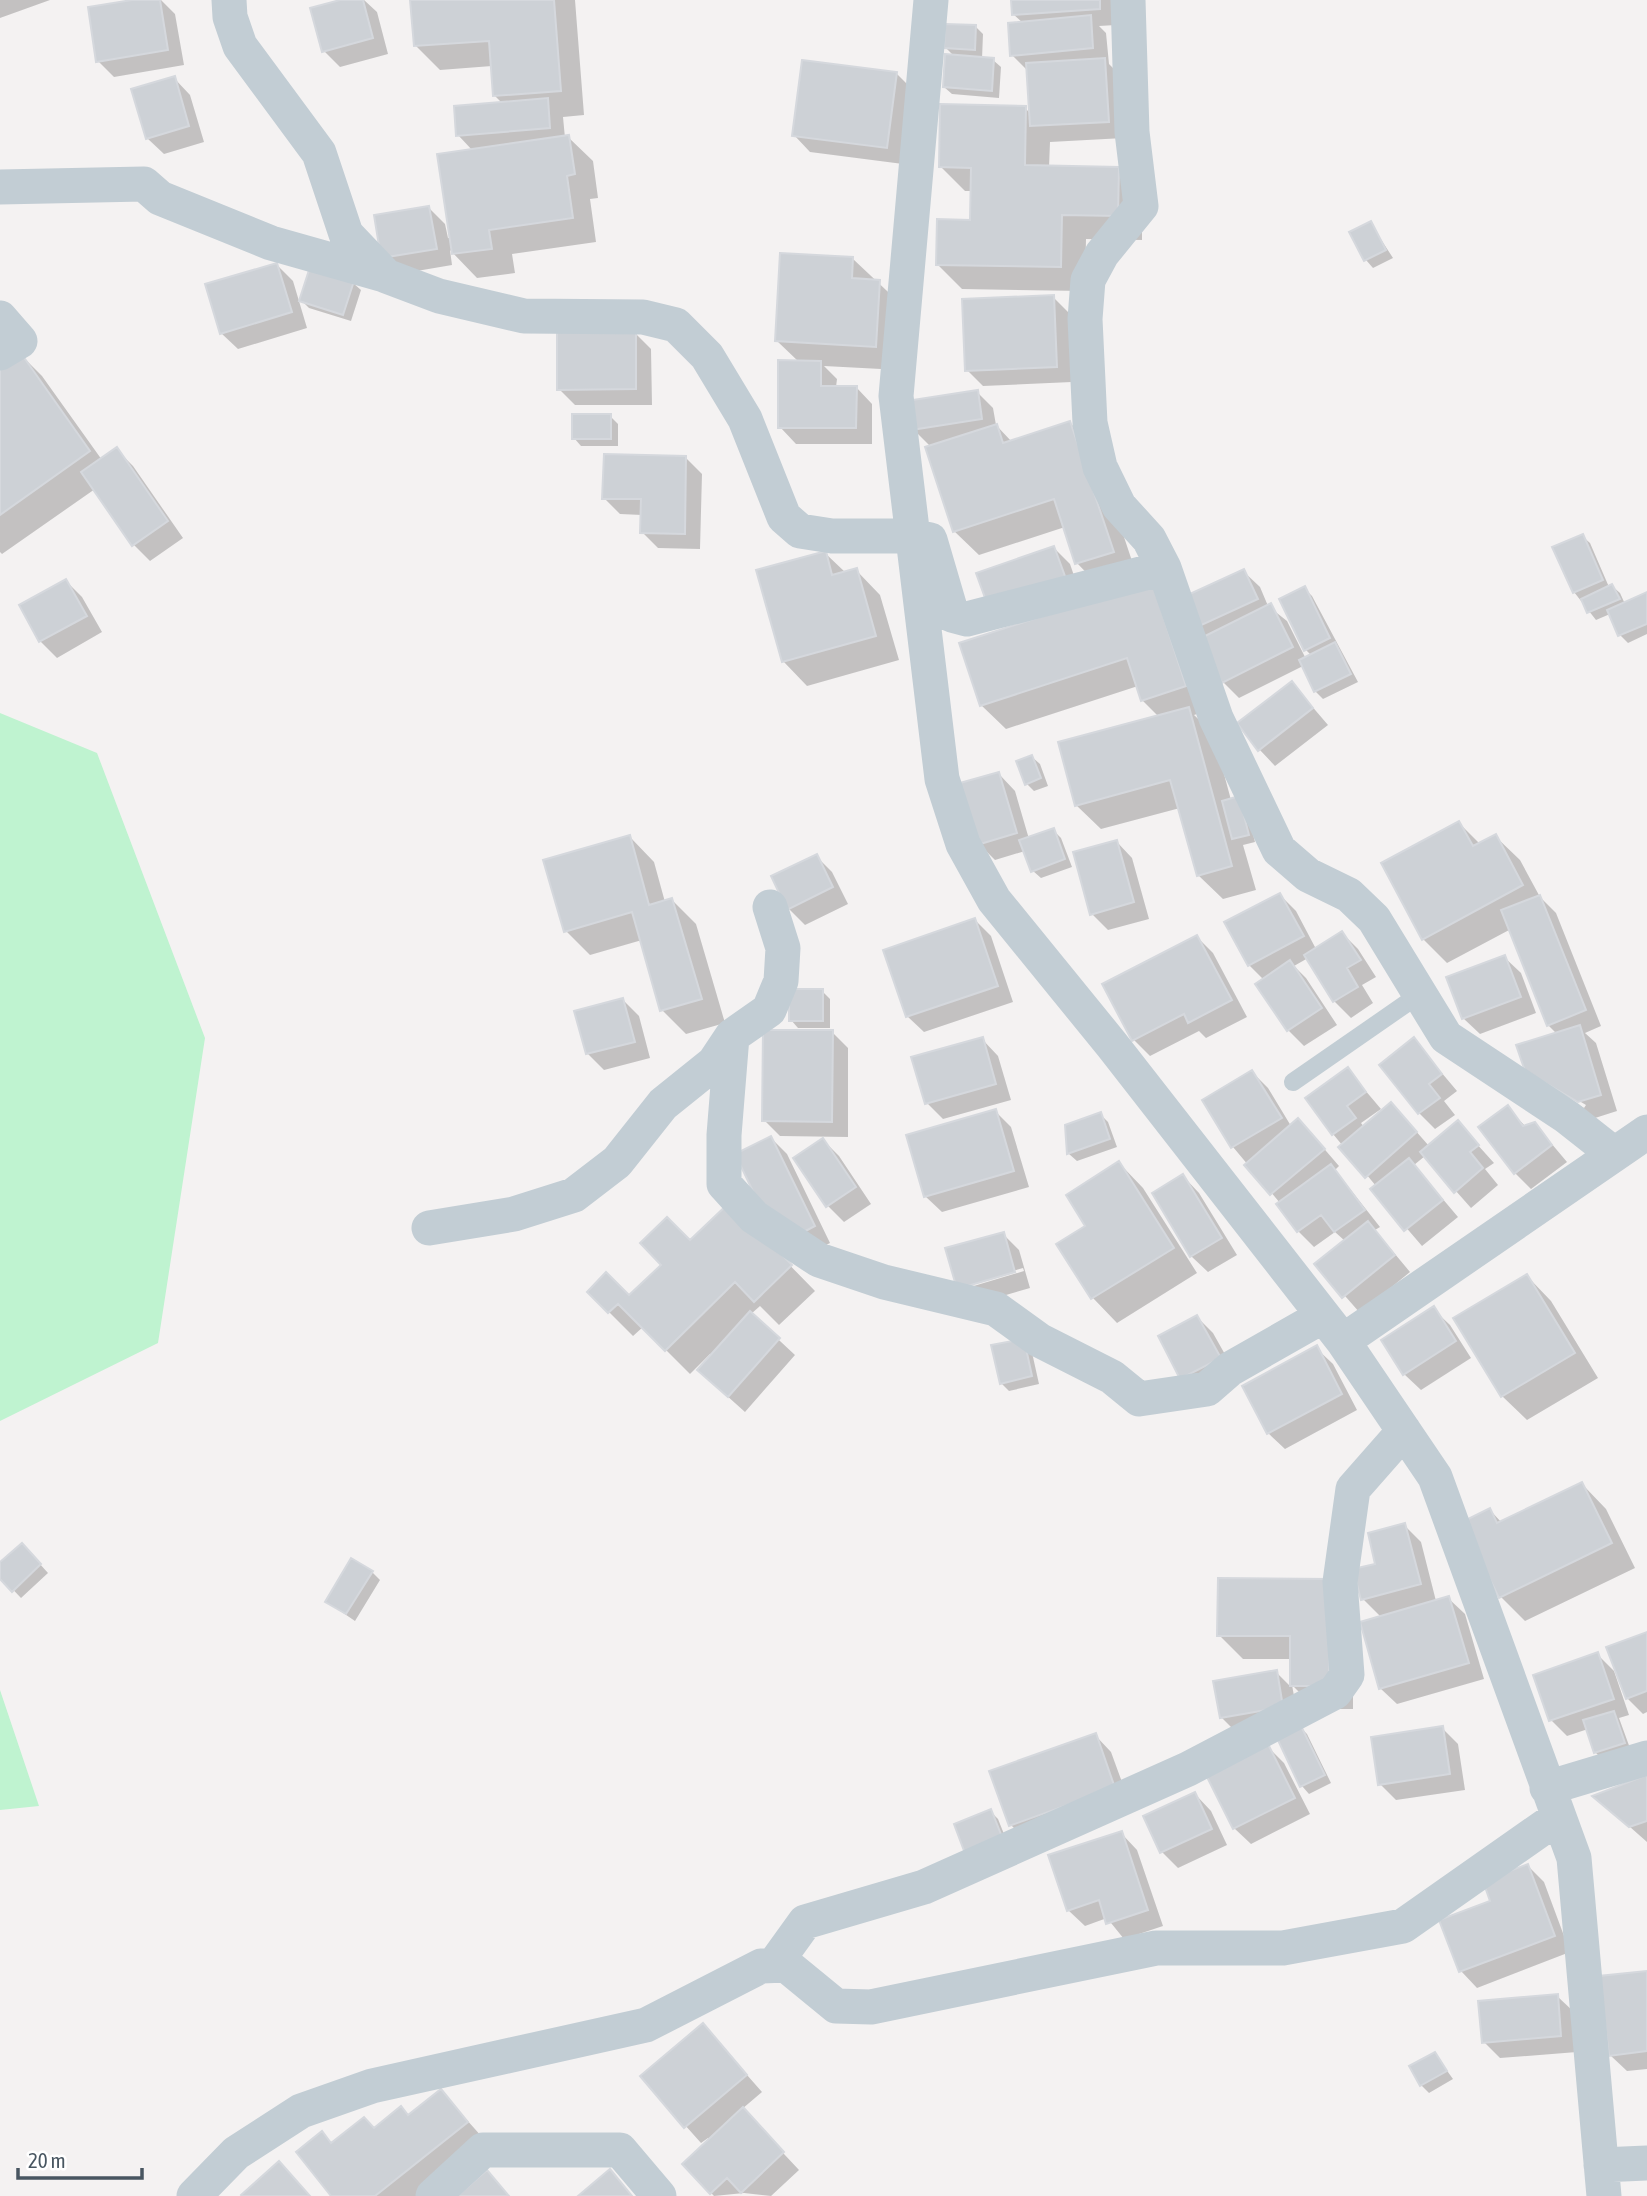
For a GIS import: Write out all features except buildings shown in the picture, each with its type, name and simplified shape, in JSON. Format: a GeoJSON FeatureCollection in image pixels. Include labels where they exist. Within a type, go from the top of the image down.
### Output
{"type":"FeatureCollection","features":[{"type":"Feature","properties":{"kind":"street"},"geometry":{"type":"LineString","coordinates":[[229,0],[230,17],[240,46],[319,153],[346,234],[386,275]]}},
{"type":"Feature","properties":{"kind":"street"},"geometry":{"type":"LineString","coordinates":[[931,0],[896,396],[910,536],[942,779],[963,844],[994,900],[1112,1045],[1333,1329],[1435,1477],[1574,1858],[1603,2180],[1647,2164]]}},
{"type":"Feature","properties":{"kind":"street"},"geometry":{"type":"LineString","coordinates":[[1128,0],[1132,132],[1141,206],[1102,254],[1088,280],[1085,319],[1090,423],[1100,467],[1115,496],[1149,539],[1164,568],[1216,718],[1279,850],[1308,875],[1349,895],[1374,919],[1446,1037],[1567,1117],[1614,1154]]}},
{"type":"Feature","properties":{"kind":"street"},"geometry":{"type":"LineString","coordinates":[[0,187],[144,184],[160,198],[271,243],[386,275],[439,296],[524,316],[643,317],[676,326],[707,356],[745,419],[784,517],[800,531],[910,536],[930,540],[952,615],[967,619],[1164,568]]}},
{"type":"Feature","properties":{"kind":"street"},"geometry":{"type":"LineString","coordinates":[[0,318],[20,341],[0,353]]}},
{"type":"Feature","properties":{"kind":"street"},"geometry":{"type":"LineString","coordinates":[[429,1228],[514,1214],[574,1195],[617,1162],[663,1104],[714,1063],[732,1036],[769,1010],[781,981],[783,948],[770,907]]}},
{"type":"Feature","properties":{"kind":"street"},"geometry":{"type":"LineString","coordinates":[[732,1036],[724,1135],[724,1184],[754,1217],[819,1260],[884,1282],[996,1309],[1039,1340],[1112,1377],[1139,1399],[1207,1389],[1230,1369],[1333,1329],[1647,1132]]}},
{"type":"Feature","properties":{"kind":"street"},"geometry":{"type":"LineString","coordinates":[[774,1965],[805,1922],[924,1887],[1188,1769],[1335,1692],[1347,1675],[1340,1582],[1353,1489],[1404,1431]]}},
{"type":"Feature","properties":{"kind":"street"},"geometry":{"type":"LineString","coordinates":[[194,2196],[236,2153],[301,2111],[372,2086],[646,2025],[761,1966],[786,1965],[836,2006],[871,2007],[1156,1948],[1283,1948],[1403,1926],[1552,1803],[1647,1758]]}},
{"type":"Feature","properties":{"kind":"street"},"geometry":{"type":"LineString","coordinates":[[433,2196],[483,2150],[620,2150],[659,2196]]}},
{"type":"Feature","properties":{"kind":"lane"},"geometry":{"type":"LineString","coordinates":[[1293,1082],[1419,993]]}},
{"type":"Feature","properties":{"kind":"green space"},"geometry":{"type":"Polygon","coordinates":[[[0,713],[97,753],[205,1038],[158,1343],[0,1421],[0,713]]]}},
{"type":"Feature","properties":{"kind":"green space"},"geometry":{"type":"Polygon","coordinates":[[[0,1690],[39,1806],[0,1810],[0,1690]]]}}]}
